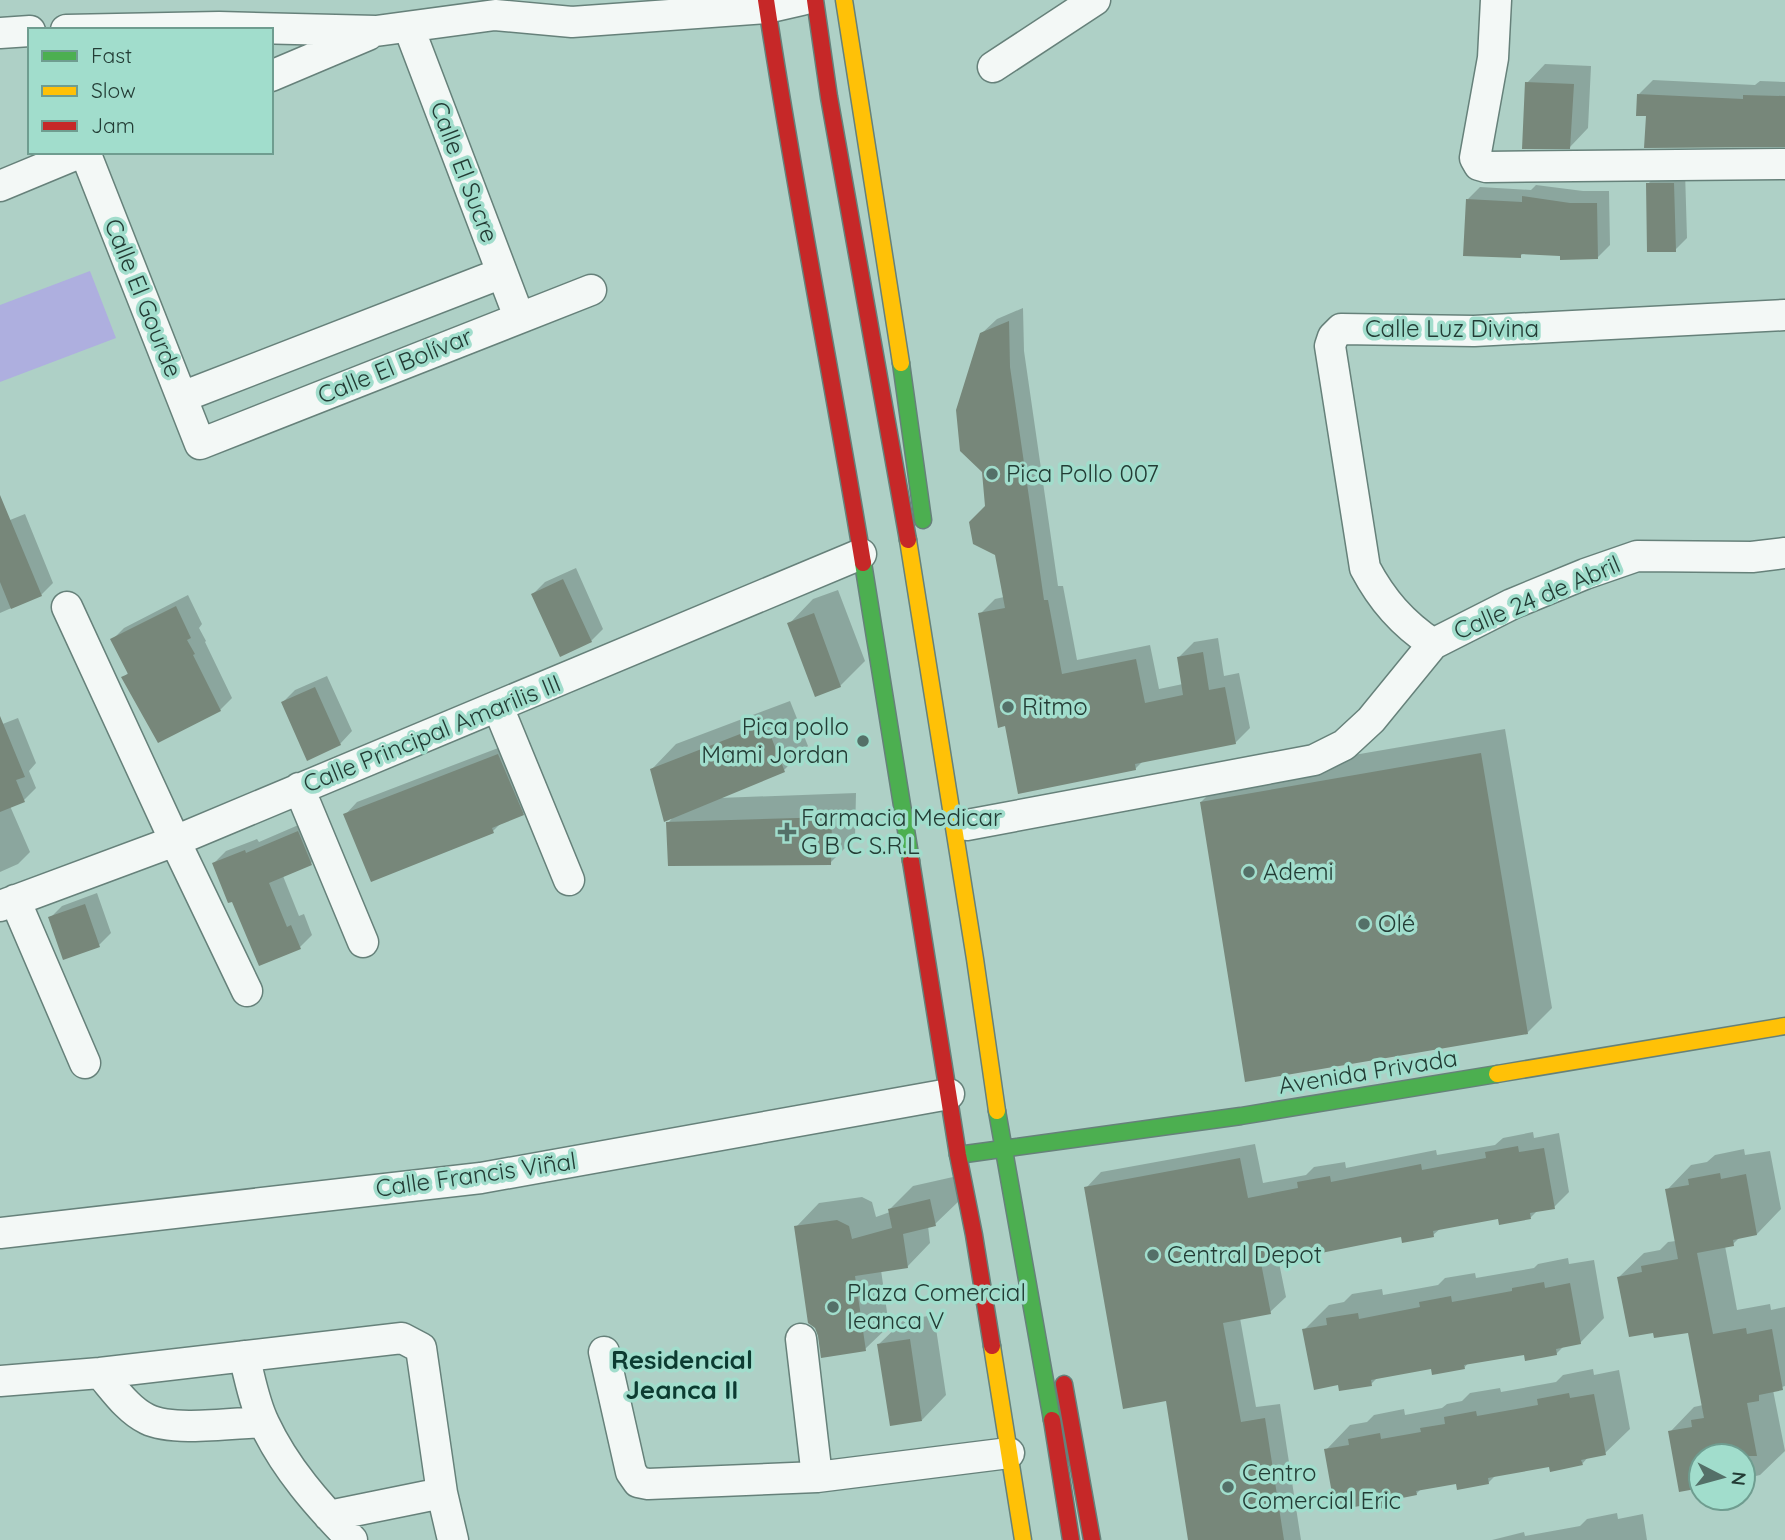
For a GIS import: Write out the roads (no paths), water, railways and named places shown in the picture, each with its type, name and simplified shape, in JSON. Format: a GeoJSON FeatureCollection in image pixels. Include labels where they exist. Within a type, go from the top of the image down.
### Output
{"type":"FeatureCollection","features":[{"type":"Feature","properties":{"kind":"main road"},"geometry":{"type":"LineString","coordinates":[[815,0],[900,490],[975,959],[1010,1148],[1048,1302]]}},
{"type":"Feature","properties":{"kind":"main road"},"geometry":{"type":"LineString","coordinates":[[844,0],[900,351],[925,540]]}},
{"type":"Feature","properties":{"kind":"main road"},"geometry":{"type":"LineString","coordinates":[[767,4],[782,106],[835,392],[1023,1540]]}},
{"type":"Feature","properties":{"kind":"main road"},"geometry":{"type":"LineString","coordinates":[[933,593],[1010,1148],[1071,1540]]}},
{"type":"Feature","properties":{"kind":"main road","name":"Avenida Privada"},"geometry":{"type":"LineString","coordinates":[[958,1155],[1241,1116],[1785,1026]]}},
{"type":"Feature","properties":{"kind":"main road"},"geometry":{"type":"LineString","coordinates":[[1060,1368],[1092,1540]]}},
{"type":"Feature","properties":{"kind":"street"},"geometry":{"type":"LineString","coordinates":[[273,28],[376,31],[495,15],[572,22],[802,0]]}},
{"type":"Feature","properties":{"kind":"street"},"geometry":{"type":"LineString","coordinates":[[993,66],[1094,0]]}},
{"type":"Feature","properties":{"kind":"street"},"geometry":{"type":"LineString","coordinates":[[1496,0],[1493,58],[1475,158],[1479,165],[1785,164]]}},
{"type":"Feature","properties":{"kind":"street"},"geometry":{"type":"LineString","coordinates":[[156,28],[258,28]]}},
{"type":"Feature","properties":{"kind":"street","name":"Calle El Sucre"},"geometry":{"type":"LineString","coordinates":[[409,28],[519,317]]}},
{"type":"Feature","properties":{"kind":"street"},"geometry":{"type":"LineString","coordinates":[[0,33],[28,31]]}},
{"type":"Feature","properties":{"kind":"street"},"geometry":{"type":"LineString","coordinates":[[273,75],[376,31]]}},
{"type":"Feature","properties":{"kind":"street"},"geometry":{"type":"LineString","coordinates":[[0,186],[79,154]]}},
{"type":"Feature","properties":{"kind":"street","name":"Calle El Gourde"},"geometry":{"type":"LineString","coordinates":[[85,154],[200,444]]}},
{"type":"Feature","properties":{"kind":"street","name":"Calle El Bolívar"},"geometry":{"type":"LineString","coordinates":[[182,397],[502,272]]}},
{"type":"Feature","properties":{"kind":"street","name":"Calle El Bolívar"},"geometry":{"type":"LineString","coordinates":[[200,444],[591,290]]}},
{"type":"Feature","properties":{"kind":"street","name":"Calle Luz Divina"},"geometry":{"type":"LineString","coordinates":[[1433,644],[1410,628],[1391,609],[1365,568],[1330,346],[1333,337],[1341,329],[1474,331],[1785,315]]}},
{"type":"Feature","properties":{"kind":"street","name":"Calle 24 de Abril"},"geometry":{"type":"LineString","coordinates":[[967,825],[1314,761],[1344,745],[1370,720],[1433,644],[1512,604],[1637,556],[1752,557],[1785,553]]}},
{"type":"Feature","properties":{"kind":"street","name":"Calle Principal Amarilis III"},"geometry":{"type":"LineString","coordinates":[[7,903],[175,841],[861,554]]}},
{"type":"Feature","properties":{"kind":"street"},"geometry":{"type":"LineString","coordinates":[[67,607],[247,991]]}},
{"type":"Feature","properties":{"kind":"street"},"geometry":{"type":"LineString","coordinates":[[498,707],[569,880]]}},
{"type":"Feature","properties":{"kind":"street"},"geometry":{"type":"LineString","coordinates":[[299,788],[363,942]]}},
{"type":"Feature","properties":{"kind":"street"},"geometry":{"type":"LineString","coordinates":[[7,903],[85,1063]]}},
{"type":"Feature","properties":{"kind":"street","name":"Calle Francis Viñal"},"geometry":{"type":"LineString","coordinates":[[0,1233],[481,1178],[949,1094]]}},
{"type":"Feature","properties":{"kind":"street"},"geometry":{"type":"LineString","coordinates":[[0,1381],[100,1373],[402,1338],[421,1348],[442,1493],[453,1540]]}},
{"type":"Feature","properties":{"kind":"street"},"geometry":{"type":"LineString","coordinates":[[801,1339],[817,1477]]}},
{"type":"Feature","properties":{"kind":"street"},"geometry":{"type":"LineString","coordinates":[[604,1352],[631,1472],[638,1482],[648,1484],[817,1477],[1009,1452]]}},
{"type":"Feature","properties":{"kind":"street"},"geometry":{"type":"LineString","coordinates":[[244,1356],[263,1422],[289,1466],[329,1517],[352,1540]]}},
{"type":"Feature","properties":{"kind":"street"},"geometry":{"type":"LineString","coordinates":[[100,1373],[133,1409],[148,1420],[169,1426],[263,1422]]}},
{"type":"Feature","properties":{"kind":"street"},"geometry":{"type":"LineString","coordinates":[[329,1517],[442,1493]]}},
{"type":"Feature","properties":{"kind":"place","name":"Pica Pollo 007"},"geometry":{"type":"Point","coordinates":[992,474]}},
{"type":"Feature","properties":{"kind":"place","name":"Ritmo"},"geometry":{"type":"Point","coordinates":[1008,707]}},
{"type":"Feature","properties":{"kind":"place","name":"Pica pollo Mami Jordan"},"geometry":{"type":"Point","coordinates":[863,741]}},
{"type":"Feature","properties":{"kind":"place","name":"Farmacia Medicar G B C S.R.L"},"geometry":{"type":"Point","coordinates":[787,832]}},
{"type":"Feature","properties":{"kind":"place","name":"Ademi"},"geometry":{"type":"Point","coordinates":[1249,872]}},
{"type":"Feature","properties":{"kind":"place","name":"Olé"},"geometry":{"type":"Point","coordinates":[1364,924]}},
{"type":"Feature","properties":{"kind":"place","name":"Central Depot"},"geometry":{"type":"Point","coordinates":[1153,1255]}},
{"type":"Feature","properties":{"kind":"place","name":"Plaza Comercial Ieanca V"},"geometry":{"type":"Point","coordinates":[833,1307]}},
{"type":"Feature","properties":{"kind":"place","name":"Centro Comercial Eric"},"geometry":{"type":"Point","coordinates":[1228,1487]}},
{"type":"Feature","properties":{"kind":"district","name":"Residencial Jeanca II"},"geometry":{"type":"Point","coordinates":[682,1375]}}]}
